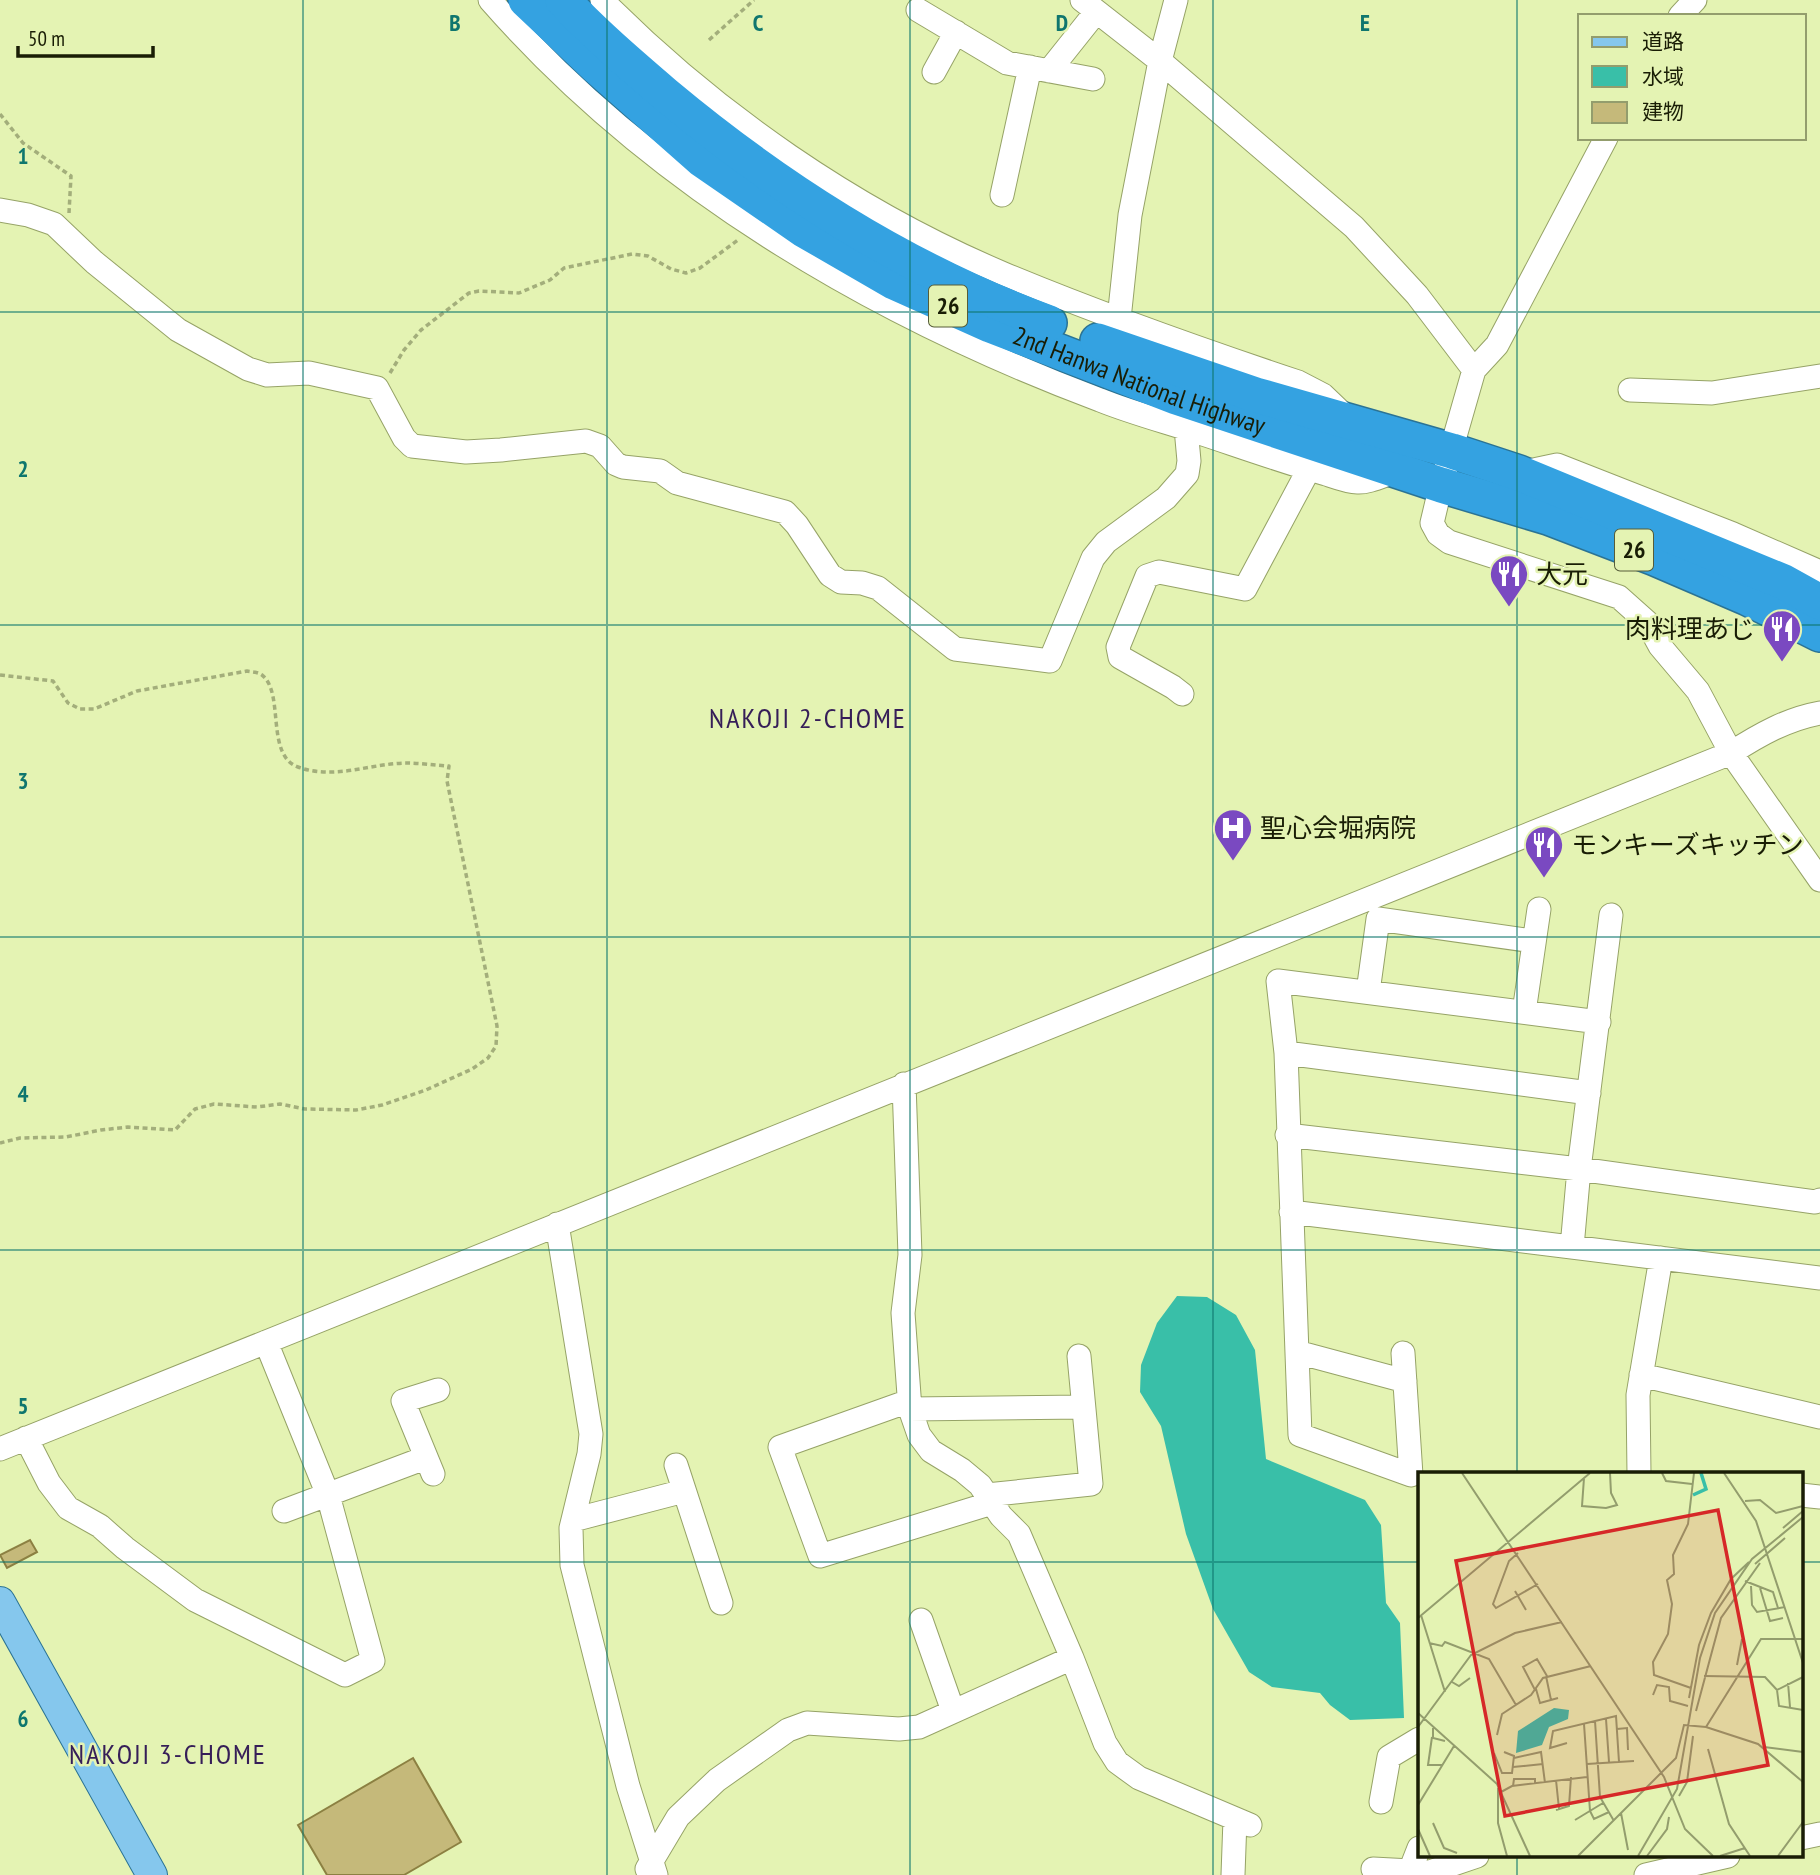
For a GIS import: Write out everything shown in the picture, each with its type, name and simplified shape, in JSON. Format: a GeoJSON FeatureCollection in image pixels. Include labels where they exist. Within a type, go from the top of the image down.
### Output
{"type":"FeatureCollection","features":[{"type":"Feature","properties":{"kind":"highway","name":"2nd Hanwa National Highway"},"geometry":{"type":"LineString","coordinates":[[526,0],[701,159],[804,230],[894,282],[990,325],[1176,397],[1441,485],[1548,517],[1655,558],[1748,598],[1820,634]]}},
{"type":"Feature","properties":{"kind":"highway","name":"2nd Hanwa National Highway"},"geometry":{"type":"LineString","coordinates":[[563,0],[598,37],[718,138],[820,210],[885,248],[949,280],[1036,318],[1141,357],[1519,473],[1784,582],[1820,602]]}},
{"type":"Feature","properties":{"kind":"main road"},"geometry":{"type":"LineString","coordinates":[[0,1602],[152,1875]]}},
{"type":"Feature","properties":{"kind":"street"},"geometry":{"type":"LineString","coordinates":[[490,0],[559,73],[635,139],[697,187],[836,279],[950,337],[1101,401],[1357,482],[1398,471]]}},
{"type":"Feature","properties":{"kind":"street"},"geometry":{"type":"LineString","coordinates":[[602,0],[633,32],[746,126],[874,209],[1002,273],[1119,319],[1298,382],[1323,396],[1353,423]]}},
{"type":"Feature","properties":{"kind":"street"},"geometry":{"type":"LineString","coordinates":[[1119,319],[1130,215],[1160,61],[1176,0]]}},
{"type":"Feature","properties":{"kind":"street"},"geometry":{"type":"LineString","coordinates":[[1002,195],[1039,69],[1089,6],[1160,61],[1363,236],[1417,295],[1474,370]]}},
{"type":"Feature","properties":{"kind":"street"},"geometry":{"type":"LineString","coordinates":[[918,10],[1007,63],[1093,79]]}},
{"type":"Feature","properties":{"kind":"street"},"geometry":{"type":"LineString","coordinates":[[934,72],[956,32]]}},
{"type":"Feature","properties":{"kind":"street"},"geometry":{"type":"LineString","coordinates":[[1605,140],[1497,345],[1474,370],[1432,523],[1438,534],[1449,542],[1619,597],[1647,622],[1660,646],[1698,691],[1731,753],[1820,880]]}},
{"type":"Feature","properties":{"kind":"street"},"geometry":{"type":"LineString","coordinates":[[0,209],[54,224],[104,271],[146,305],[163,315],[178,330],[248,369],[267,375],[309,373],[377,388],[404,438],[412,446],[466,452],[586,441],[600,446],[616,464],[623,467],[660,471],[677,483],[785,512],[797,525],[830,575],[841,582],[862,583],[878,588],[955,649],[1050,662],[1093,558],[1106,542],[1167,498],[1187,474],[1189,461],[1186,428]]}},
{"type":"Feature","properties":{"kind":"street"},"geometry":{"type":"LineString","coordinates":[[1630,390],[1712,393],[1820,376]]}},
{"type":"Feature","properties":{"kind":"street"},"geometry":{"type":"LineString","coordinates":[[1519,473],[1557,465],[1733,534],[1820,572]]}},
{"type":"Feature","properties":{"kind":"street"},"geometry":{"type":"LineString","coordinates":[[1182,694],[1120,657],[1118,647],[1147,576],[1159,572],[1245,589],[1309,469]]}},
{"type":"Feature","properties":{"kind":"street"},"geometry":{"type":"LineString","coordinates":[[0,1449],[904,1084],[1279,936],[1731,753],[1764,732],[1807,715],[1820,713]]}},
{"type":"Feature","properties":{"kind":"street"},"geometry":{"type":"LineString","coordinates":[[1524,1013],[1539,909]]}},
{"type":"Feature","properties":{"kind":"street"},"geometry":{"type":"LineString","coordinates":[[1572,1247],[1579,1169],[1611,915]]}},
{"type":"Feature","properties":{"kind":"street"},"geometry":{"type":"LineString","coordinates":[[1368,992],[1378,919],[1533,941]]}},
{"type":"Feature","properties":{"kind":"street"},"geometry":{"type":"LineString","coordinates":[[1403,1353],[1410,1475],[1300,1436],[1286,1053],[1278,981],[1599,1022]]}},
{"type":"Feature","properties":{"kind":"street"},"geometry":{"type":"LineString","coordinates":[[1286,1053],[1589,1093]]}},
{"type":"Feature","properties":{"kind":"street"},"geometry":{"type":"LineString","coordinates":[[904,1084],[910,1255],[903,1313],[909,1405],[919,1435],[931,1451],[980,1485],[1019,1534],[1105,1743],[1117,1762],[1139,1778],[1243,1822],[1233,1875]]}},
{"type":"Feature","properties":{"kind":"street"},"geometry":{"type":"LineString","coordinates":[[1287,1135],[1579,1169],[1815,1202],[1820,1200]]}},
{"type":"Feature","properties":{"kind":"street"},"geometry":{"type":"LineString","coordinates":[[1291,1212],[1820,1278]]}},
{"type":"Feature","properties":{"kind":"street"},"geometry":{"type":"LineString","coordinates":[[557,1224],[591,1434],[589,1454],[571,1528],[572,1565],[650,1871]]}},
{"type":"Feature","properties":{"kind":"street"},"geometry":{"type":"LineString","coordinates":[[1639,1472],[1638,1395],[1661,1258]]}},
{"type":"Feature","properties":{"kind":"street"},"geometry":{"type":"LineString","coordinates":[[26,1438],[49,1483],[68,1508],[100,1526],[195,1600],[345,1675],[373,1661],[328,1495],[267,1342]]}},
{"type":"Feature","properties":{"kind":"street"},"geometry":{"type":"LineString","coordinates":[[1297,1352],[1405,1381]]}},
{"type":"Feature","properties":{"kind":"street"},"geometry":{"type":"LineString","coordinates":[[1079,1356],[1091,1484],[989,1499],[820,1556],[780,1447],[909,1405],[1083,1407]]}},
{"type":"Feature","properties":{"kind":"street"},"geometry":{"type":"LineString","coordinates":[[1641,1375],[1820,1417]]}},
{"type":"Feature","properties":{"kind":"street"},"geometry":{"type":"LineString","coordinates":[[284,1511],[328,1495],[429,1466],[403,1401],[438,1390]]}},
{"type":"Feature","properties":{"kind":"street"},"geometry":{"type":"LineString","coordinates":[[676,1465],[720,1603]]}},
{"type":"Feature","properties":{"kind":"street"},"geometry":{"type":"LineString","coordinates":[[573,1520],[684,1491]]}},
{"type":"Feature","properties":{"kind":"street"},"geometry":{"type":"LineString","coordinates":[[1802,1495],[1820,1497]]}},
{"type":"Feature","properties":{"kind":"street"},"geometry":{"type":"LineString","coordinates":[[921,1619],[953,1711]]}},
{"type":"Feature","properties":{"kind":"street"},"geometry":{"type":"LineString","coordinates":[[650,1871],[678,1817],[717,1780],[788,1730],[807,1723],[900,1729],[919,1727],[1072,1658]]}},
{"type":"Feature","properties":{"kind":"street"},"geometry":{"type":"LineString","coordinates":[[1381,1802],[1389,1757],[1418,1739]]}},
{"type":"Feature","properties":{"kind":"street"},"geometry":{"type":"LineString","coordinates":[[1802,1839],[1820,1834]]}},
{"type":"Feature","properties":{"kind":"street"},"geometry":{"type":"LineString","coordinates":[[1410,1871],[1418,1851]]}},
{"type":"Feature","properties":{"kind":"street"},"geometry":{"type":"LineString","coordinates":[[1373,1869],[1430,1872],[1474,1857]]}},
{"type":"Feature","properties":{"kind":"street"},"geometry":{"type":"LineString","coordinates":[[1649,1868],[1721,1857]]}},
{"type":"Feature","properties":{"kind":"path"},"geometry":{"type":"LineString","coordinates":[[709,40],[754,0]]}},
{"type":"Feature","properties":{"kind":"path"},"geometry":{"type":"LineString","coordinates":[[0,114],[23,143],[71,176],[66,236]]}},
{"type":"Feature","properties":{"kind":"path"},"geometry":{"type":"LineString","coordinates":[[377,388],[421,330],[469,293],[519,293],[550,280],[564,268],[632,254],[648,256],[671,269],[686,273],[700,268],[756,227]]}},
{"type":"Feature","properties":{"kind":"path"},"geometry":{"type":"LineString","coordinates":[[0,675],[53,681],[68,703],[79,709],[94,709],[137,691],[247,671],[261,674],[270,684],[276,728],[285,757],[295,766],[320,773],[404,763],[449,766],[447,781],[496,1026],[496,1046],[488,1058],[472,1069],[426,1090],[382,1105],[356,1110],[305,1110],[280,1104],[257,1107],[214,1104],[195,1109],[175,1130],[128,1127],[101,1129],[66,1137],[20,1138],[0,1143]]}},
{"type":"Feature","properties":{"kind":"water"},"geometry":{"type":"Polygon","coordinates":[[[1177,1296],[1207,1297],[1236,1315],[1255,1350],[1266,1459],[1365,1500],[1381,1525],[1386,1603],[1400,1623],[1404,1718],[1350,1720],[1330,1705],[1320,1693],[1272,1687],[1249,1672],[1213,1609],[1186,1534],[1161,1426],[1140,1392],[1141,1365],[1157,1323],[1177,1296]]]}},
{"type":"Feature","properties":{"kind":"building"},"geometry":{"type":"Polygon","coordinates":[[[30,1540],[37,1552],[7,1568],[0,1555],[30,1540]]]}},
{"type":"Feature","properties":{"kind":"building"},"geometry":{"type":"Polygon","coordinates":[[[413,1758],[461,1842],[404,1875],[327,1875],[298,1825],[413,1758]]]}},
{"type":"Feature","properties":{"kind":"place","name":"大元"},"geometry":{"type":"Point","coordinates":[1509,608]}},
{"type":"Feature","properties":{"kind":"place","name":"肉料理あじ"},"geometry":{"type":"Point","coordinates":[1782,663]}},
{"type":"Feature","properties":{"kind":"place","name":"聖心会堀病院"},"geometry":{"type":"Point","coordinates":[1233,862]}},
{"type":"Feature","properties":{"kind":"place","name":"モンキーズキッチン"},"geometry":{"type":"Point","coordinates":[1544,879]}},
{"type":"Feature","properties":{"kind":"district","name":"NAKOJI 2-CHOME"},"geometry":{"type":"Point","coordinates":[808,718]}},
{"type":"Feature","properties":{"kind":"district","name":"NAKOJI 3-CHOME"},"geometry":{"type":"Point","coordinates":[168,1754]}}]}
